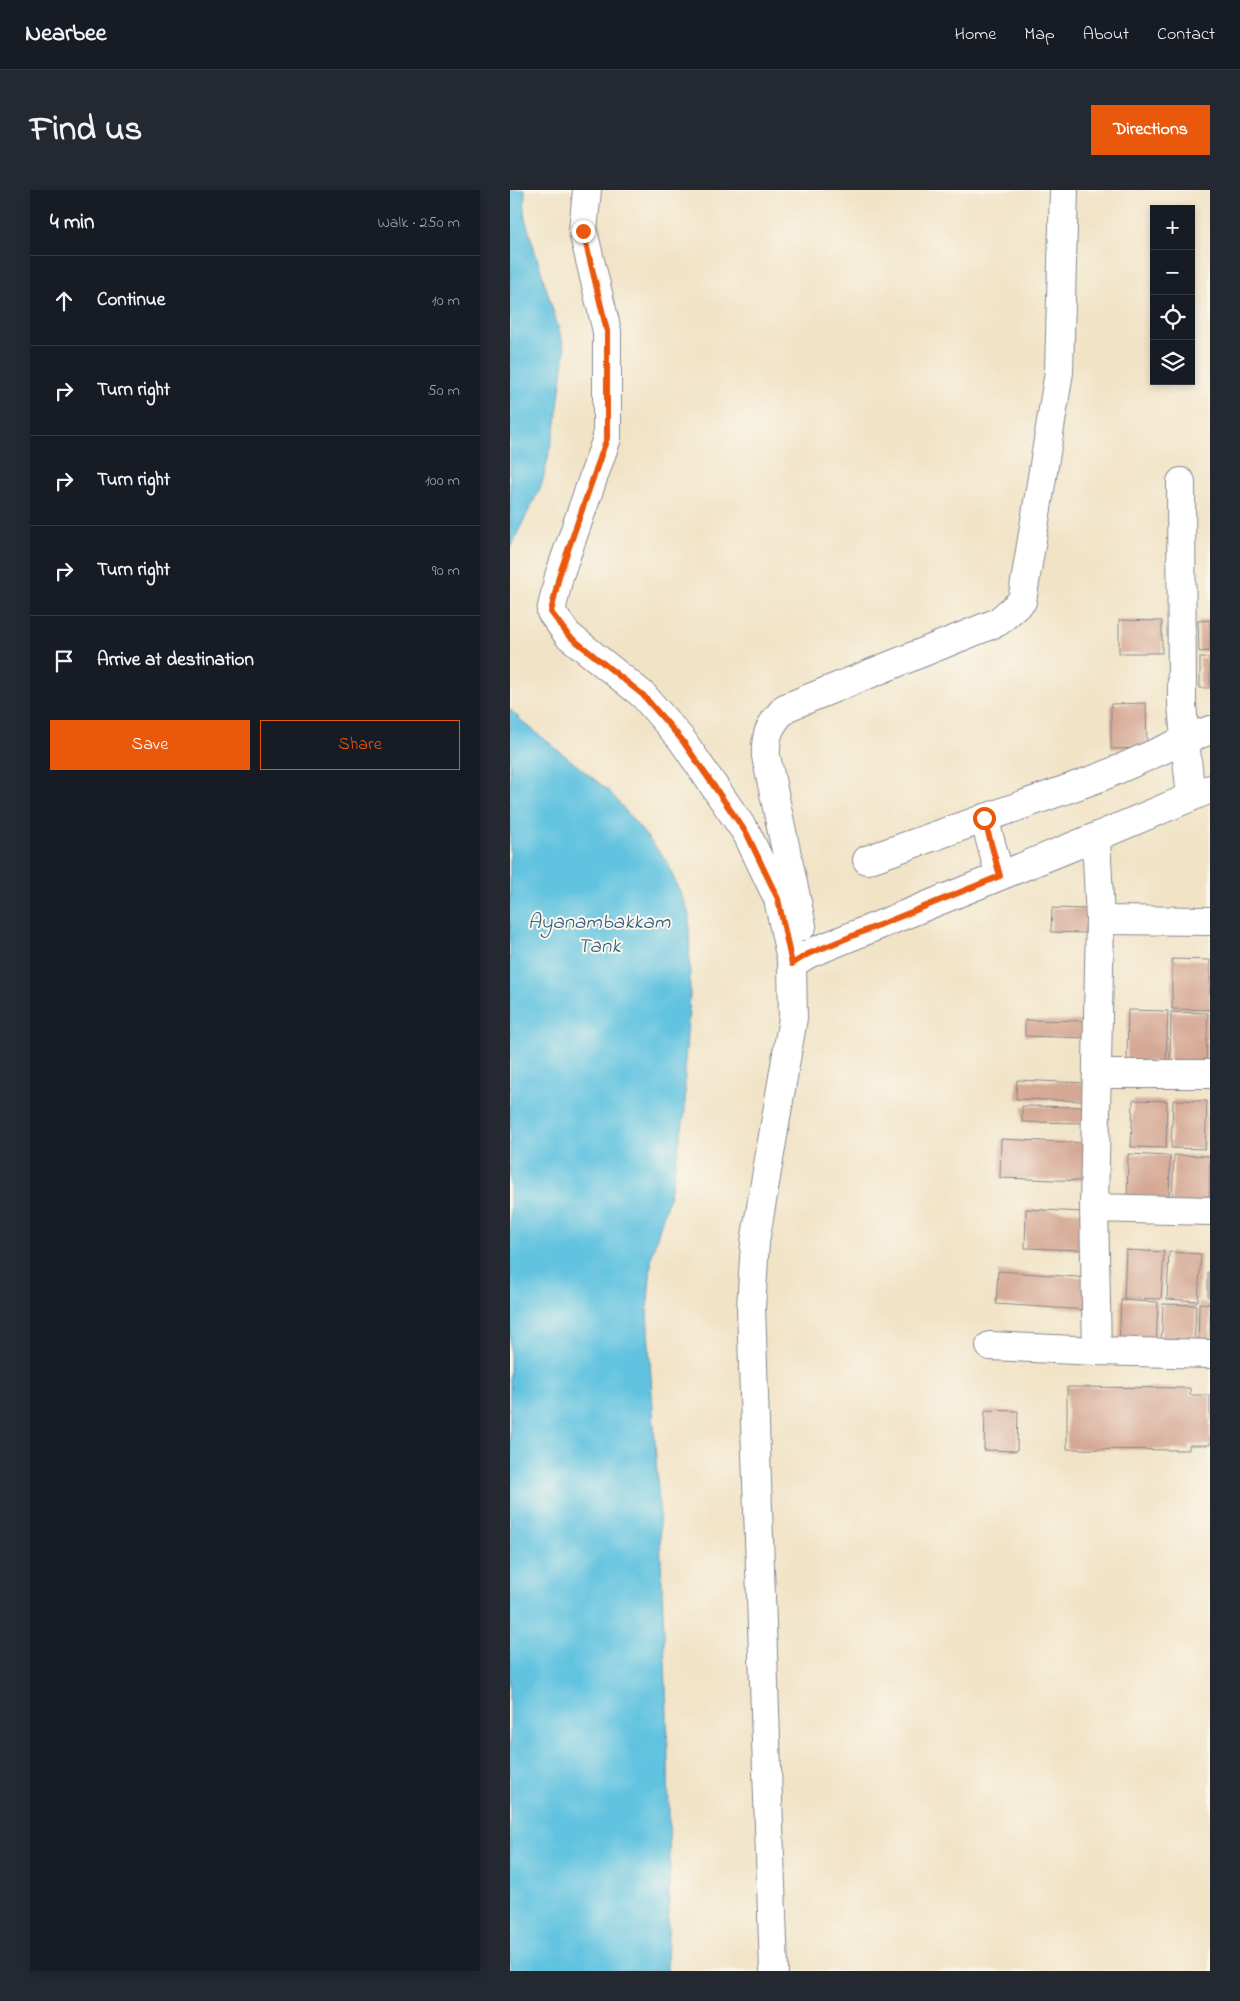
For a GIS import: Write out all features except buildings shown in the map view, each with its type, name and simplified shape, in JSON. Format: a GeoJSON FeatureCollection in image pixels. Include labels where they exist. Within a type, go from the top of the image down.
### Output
{"type":"FeatureCollection","features":[{"type":"Feature","properties":{"kind":"street"},"geometry":{"type":"LineString","coordinates":[[587,190],[583,231],[607,331],[607,438],[559,576],[551,612],[568,635],[643,695],[682,740],[747,834],[778,899],[800,959]]}},
{"type":"Feature","properties":{"kind":"street"},"geometry":{"type":"LineString","coordinates":[[774,1971],[751,1308],[755,1242],[800,959],[766,756],[765,740],[771,725],[785,708],[998,622],[1022,602],[1059,372],[1064,190]]}},
{"type":"Feature","properties":{"kind":"street"},"geometry":{"type":"LineString","coordinates":[[800,959],[1200,793],[1198,735],[1182,704],[1181,482]]}},
{"type":"Feature","properties":{"kind":"street"},"geometry":{"type":"LineString","coordinates":[[867,860],[1101,777],[1198,735]]}},
{"type":"Feature","properties":{"kind":"street"},"geometry":{"type":"LineString","coordinates":[[984,818],[1000,876]]}},
{"type":"Feature","properties":{"kind":"street"},"geometry":{"type":"LineString","coordinates":[[1096,837],[1100,920],[1094,1208],[1097,1352]]}},
{"type":"Feature","properties":{"kind":"street"},"geometry":{"type":"LineString","coordinates":[[1100,920],[1210,922]]}},
{"type":"Feature","properties":{"kind":"street"},"geometry":{"type":"LineString","coordinates":[[1098,1074],[1210,1074]]}},
{"type":"Feature","properties":{"kind":"street"},"geometry":{"type":"LineString","coordinates":[[1094,1208],[1210,1211]]}},
{"type":"Feature","properties":{"kind":"street"},"geometry":{"type":"LineString","coordinates":[[990,1346],[1097,1352],[1210,1354]]}},
{"type":"Feature","properties":{"kind":"water"},"geometry":{"type":"Polygon","coordinates":[[[510,190],[525,190],[524,215],[565,350],[556,423],[542,484],[510,548],[510,190]]]}},
{"type":"Feature","properties":{"kind":"water","name":"Ayanambakkam Tank"},"geometry":{"type":"Polygon","coordinates":[[[510,709],[522,721],[610,792],[666,860],[689,913],[690,996],[685,1061],[685,1112],[670,1193],[652,1254],[647,1312],[659,1508],[667,1712],[670,1866],[667,1971],[510,1971],[510,709]]]}},
{"type":"Feature","properties":{"kind":"route"},"geometry":{"type":"LineString","coordinates":[[583,231],[607,331],[607,438],[559,576],[551,612],[568,635],[643,695],[682,740],[747,834],[778,899],[792,964],[808,954],[1000,876],[984,818]]}}]}
